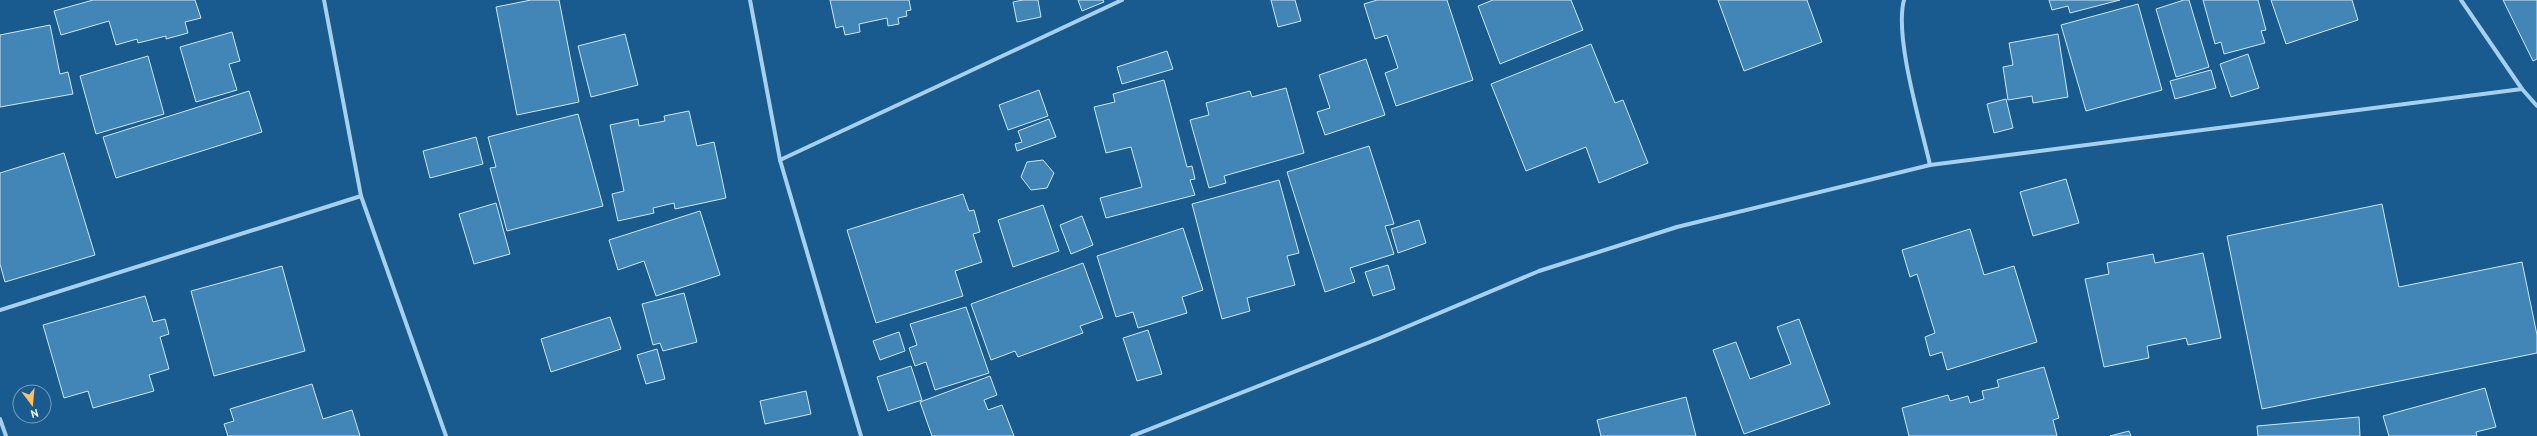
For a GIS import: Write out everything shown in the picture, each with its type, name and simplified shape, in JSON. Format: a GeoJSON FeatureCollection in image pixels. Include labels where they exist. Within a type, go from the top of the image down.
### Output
{"type":"FeatureCollection","features":[{"type":"Feature","properties":{"kind":"street"},"geometry":{"type":"LineString","coordinates":[[324,0],[361,196],[446,436]]}},
{"type":"Feature","properties":{"kind":"street"},"geometry":{"type":"LineString","coordinates":[[750,0],[780,160],[861,436]]}},
{"type":"Feature","properties":{"kind":"street"},"geometry":{"type":"LineString","coordinates":[[780,160],[1122,0]]}},
{"type":"Feature","properties":{"kind":"street"},"geometry":{"type":"LineString","coordinates":[[1904,0],[1900,14],[1911,87],[1930,165]]}},
{"type":"Feature","properties":{"kind":"street"},"geometry":{"type":"LineString","coordinates":[[2461,0],[2522,89],[2537,106]]}},
{"type":"Feature","properties":{"kind":"street"},"geometry":{"type":"LineString","coordinates":[[1132,436],[1380,338],[1539,271],[1677,226],[1930,165],[2522,89]]}},
{"type":"Feature","properties":{"kind":"street"},"geometry":{"type":"LineString","coordinates":[[0,310],[361,196]]}},
{"type":"Feature","properties":{"kind":"street"},"geometry":{"type":"LineString","coordinates":[[0,419],[6,436]]}},
{"type":"Feature","properties":{"kind":"building"},"geometry":{"type":"Polygon","coordinates":[[[93,0],[195,0],[201,18],[185,22],[188,33],[166,39],[166,36],[138,43],[137,39],[116,45],[109,21],[61,35],[54,11],[93,0]]]}},
{"type":"Feature","properties":{"kind":"building"},"geometry":{"type":"Polygon","coordinates":[[[531,0],[559,0],[579,102],[517,115],[496,7],[531,0]]]}},
{"type":"Feature","properties":{"kind":"building"},"geometry":{"type":"Polygon","coordinates":[[[830,0],[909,0],[911,10],[906,11],[907,16],[898,18],[899,24],[888,26],[887,18],[859,24],[860,32],[845,35],[843,26],[836,28],[830,0]]]}},
{"type":"Feature","properties":{"kind":"building"},"geometry":{"type":"Polygon","coordinates":[[[1038,0],[1041,17],[1017,22],[1013,2],[1038,0]]]}},
{"type":"Feature","properties":{"kind":"building"},"geometry":{"type":"Polygon","coordinates":[[[1078,0],[1103,0],[1104,2],[1082,11],[1078,0]]]}},
{"type":"Feature","properties":{"kind":"building"},"geometry":{"type":"Polygon","coordinates":[[[1271,0],[1295,0],[1301,21],[1278,27],[1271,0]]]}},
{"type":"Feature","properties":{"kind":"building"},"geometry":{"type":"Polygon","coordinates":[[[1377,0],[1447,0],[1473,80],[1396,106],[1385,73],[1398,68],[1387,35],[1375,39],[1364,4],[1377,0]]]}},
{"type":"Feature","properties":{"kind":"building"},"geometry":{"type":"Polygon","coordinates":[[[1493,0],[1571,0],[1583,30],[1500,64],[1478,6],[1493,0]]]}},
{"type":"Feature","properties":{"kind":"building"},"geometry":{"type":"Polygon","coordinates":[[[1718,0],[1807,0],[1822,42],[1744,71],[1718,0]]]}},
{"type":"Feature","properties":{"kind":"building"},"geometry":{"type":"Polygon","coordinates":[[[2049,0],[2120,0],[2070,13],[2068,6],[2052,10],[2049,0]]]}},
{"type":"Feature","properties":{"kind":"building"},"geometry":{"type":"Polygon","coordinates":[[[2184,0],[2189,0],[2209,67],[2176,77],[2156,9],[2184,0]]]}},
{"type":"Feature","properties":{"kind":"building"},"geometry":{"type":"Polygon","coordinates":[[[2203,0],[2258,0],[2266,30],[2261,31],[2265,43],[2224,54],[2221,42],[2215,44],[2203,0]]]}},
{"type":"Feature","properties":{"kind":"building"},"geometry":{"type":"Polygon","coordinates":[[[2271,0],[2352,0],[2358,20],[2286,44],[2271,0]]]}},
{"type":"Feature","properties":{"kind":"building"},"geometry":{"type":"Polygon","coordinates":[[[2503,0],[2537,0],[2537,59],[2533,61],[2503,0]]]}},
{"type":"Feature","properties":{"kind":"building"},"geometry":{"type":"Polygon","coordinates":[[[2138,4],[2162,90],[2086,111],[2061,25],[2138,4]]]}},
{"type":"Feature","properties":{"kind":"building"},"geometry":{"type":"Polygon","coordinates":[[[50,25],[60,74],[68,72],[73,94],[0,107],[0,35],[50,25]]]}},
{"type":"Feature","properties":{"kind":"building"},"geometry":{"type":"Polygon","coordinates":[[[232,32],[240,61],[229,64],[237,90],[196,102],[180,47],[232,32]]]}},
{"type":"Feature","properties":{"kind":"building"},"geometry":{"type":"Polygon","coordinates":[[[625,34],[638,85],[591,97],[578,46],[625,34]]]}},
{"type":"Feature","properties":{"kind":"building"},"geometry":{"type":"Polygon","coordinates":[[[2058,34],[2068,97],[2033,103],[2032,96],[2008,100],[2003,67],[2013,65],[2009,43],[2058,34]]]}},
{"type":"Feature","properties":{"kind":"building"},"geometry":{"type":"Polygon","coordinates":[[[1591,44],[1615,103],[1623,100],[1648,163],[1599,183],[1586,147],[1526,171],[1491,84],[1591,44]]]}},
{"type":"Feature","properties":{"kind":"building"},"geometry":{"type":"Polygon","coordinates":[[[1167,51],[1173,69],[1122,84],[1117,67],[1167,51]]]}},
{"type":"Feature","properties":{"kind":"building"},"geometry":{"type":"Polygon","coordinates":[[[2248,54],[2259,88],[2231,97],[2220,64],[2248,54]]]}},
{"type":"Feature","properties":{"kind":"building"},"geometry":{"type":"Polygon","coordinates":[[[148,56],[164,114],[96,134],[80,76],[148,56]]]}},
{"type":"Feature","properties":{"kind":"building"},"geometry":{"type":"Polygon","coordinates":[[[1366,59],[1385,115],[1325,135],[1317,112],[1330,108],[1319,75],[1366,59]]]}},
{"type":"Feature","properties":{"kind":"building"},"geometry":{"type":"Polygon","coordinates":[[[2211,70],[2216,88],[2175,99],[2170,81],[2211,70]]]}},
{"type":"Feature","properties":{"kind":"building"},"geometry":{"type":"Polygon","coordinates":[[[1164,80],[1187,167],[1192,166],[1195,179],[1190,180],[1195,195],[1106,218],[1100,198],[1142,187],[1131,147],[1106,153],[1094,107],[1115,102],[1113,94],[1164,80]]]}},
{"type":"Feature","properties":{"kind":"building"},"geometry":{"type":"Polygon","coordinates":[[[1286,88],[1304,153],[1224,176],[1226,183],[1209,188],[1190,120],[1209,115],[1206,103],[1250,91],[1252,97],[1286,88]]]}},
{"type":"Feature","properties":{"kind":"building"},"geometry":{"type":"Polygon","coordinates":[[[1039,90],[1048,116],[1008,130],[999,105],[1039,90]]]}},
{"type":"Feature","properties":{"kind":"building"},"geometry":{"type":"Polygon","coordinates":[[[249,91],[262,132],[116,178],[103,137],[249,91]]]}},
{"type":"Feature","properties":{"kind":"building"},"geometry":{"type":"Polygon","coordinates":[[[2006,99],[2013,128],[1994,133],[1987,104],[2006,99]]]}},
{"type":"Feature","properties":{"kind":"building"},"geometry":{"type":"Polygon","coordinates":[[[689,111],[697,146],[714,142],[726,198],[675,209],[674,203],[653,208],[654,213],[618,221],[612,194],[624,191],[610,125],[638,119],[639,126],[665,121],[664,116],[689,111]]]}},
{"type":"Feature","properties":{"kind":"building"},"geometry":{"type":"Polygon","coordinates":[[[578,114],[603,206],[507,231],[490,168],[496,167],[488,137],[578,114]]]}},
{"type":"Feature","properties":{"kind":"building"},"geometry":{"type":"Polygon","coordinates":[[[1049,119],[1056,137],[1017,151],[1015,144],[1022,142],[1018,131],[1049,119]]]}},
{"type":"Feature","properties":{"kind":"building"},"geometry":{"type":"Polygon","coordinates":[[[476,137],[483,164],[430,178],[423,151],[476,137]]]}},
{"type":"Feature","properties":{"kind":"building"},"geometry":{"type":"Polygon","coordinates":[[[1369,146],[1394,224],[1385,226],[1394,254],[1350,268],[1355,282],[1325,292],[1287,172],[1369,146]]]}},
{"type":"Feature","properties":{"kind":"building"},"geometry":{"type":"Polygon","coordinates":[[[64,153],[95,255],[5,282],[0,264],[0,173],[64,153]]]}},
{"type":"Feature","properties":{"kind":"building"},"geometry":{"type":"Polygon","coordinates":[[[1043,160],[1054,173],[1047,188],[1031,190],[1021,177],[1027,162],[1043,160]]]}},
{"type":"Feature","properties":{"kind":"building"},"geometry":{"type":"Polygon","coordinates":[[[2066,179],[2079,223],[2033,236],[2020,192],[2066,179]]]}},
{"type":"Feature","properties":{"kind":"building"},"geometry":{"type":"Polygon","coordinates":[[[1279,180],[1299,253],[1287,256],[1295,285],[1247,298],[1250,311],[1222,319],[1192,204],[1279,180]]]}},
{"type":"Feature","properties":{"kind":"building"},"geometry":{"type":"Polygon","coordinates":[[[963,194],[969,211],[974,210],[980,232],[973,234],[982,262],[955,271],[963,296],[876,323],[847,230],[963,194]]]}},
{"type":"Feature","properties":{"kind":"building"},"geometry":{"type":"Polygon","coordinates":[[[496,203],[510,254],[474,264],[459,214],[496,203]]]}},
{"type":"Feature","properties":{"kind":"building"},"geometry":{"type":"Polygon","coordinates":[[[2382,204],[2399,287],[2522,262],[2537,335],[2537,353],[2262,409],[2227,236],[2382,204]]]}},
{"type":"Feature","properties":{"kind":"building"},"geometry":{"type":"Polygon","coordinates":[[[1043,205],[1059,251],[1013,267],[998,220],[1043,205]]]}},
{"type":"Feature","properties":{"kind":"building"},"geometry":{"type":"Polygon","coordinates":[[[700,211],[720,275],[656,296],[644,261],[618,270],[609,240],[700,211]]]}},
{"type":"Feature","properties":{"kind":"building"},"geometry":{"type":"Polygon","coordinates":[[[1082,216],[1093,245],[1071,254],[1060,225],[1082,216]]]}},
{"type":"Feature","properties":{"kind":"building"},"geometry":{"type":"Polygon","coordinates":[[[1419,220],[1426,243],[1398,253],[1391,229],[1419,220]]]}},
{"type":"Feature","properties":{"kind":"building"},"geometry":{"type":"Polygon","coordinates":[[[1183,228],[1203,290],[1182,297],[1187,313],[1138,328],[1133,312],[1116,317],[1097,256],[1183,228]]]}},
{"type":"Feature","properties":{"kind":"building"},"geometry":{"type":"Polygon","coordinates":[[[1970,229],[1984,275],[2014,266],[2037,342],[1947,370],[1942,352],[1930,356],[1925,337],[1935,333],[1917,274],[1910,277],[1902,250],[1970,229]]]}},
{"type":"Feature","properties":{"kind":"building"},"geometry":{"type":"Polygon","coordinates":[[[2203,253],[2221,338],[2188,345],[2186,338],[2147,346],[2149,358],[2104,367],[2085,279],[2109,274],[2107,263],[2153,254],[2155,263],[2203,253]]]}},
{"type":"Feature","properties":{"kind":"building"},"geometry":{"type":"Polygon","coordinates":[[[1083,263],[1103,318],[1080,326],[1083,333],[1018,357],[1015,351],[991,360],[971,304],[1083,263]]]}},
{"type":"Feature","properties":{"kind":"building"},"geometry":{"type":"Polygon","coordinates":[[[1388,265],[1395,289],[1373,296],[1365,272],[1388,265]]]}},
{"type":"Feature","properties":{"kind":"building"},"geometry":{"type":"Polygon","coordinates":[[[282,266],[305,351],[214,376],[191,291],[282,266]]]}},
{"type":"Feature","properties":{"kind":"building"},"geometry":{"type":"Polygon","coordinates":[[[684,293],[697,342],[663,351],[660,343],[653,345],[642,304],[684,293]]]}},
{"type":"Feature","properties":{"kind":"building"},"geometry":{"type":"Polygon","coordinates":[[[145,296],[153,322],[165,319],[169,334],[160,337],[169,369],[149,375],[154,391],[93,408],[88,391],[64,398],[43,325],[145,296]]]}},
{"type":"Feature","properties":{"kind":"building"},"geometry":{"type":"Polygon","coordinates":[[[966,307],[989,373],[935,390],[926,362],[915,366],[909,348],[917,345],[910,324],[966,307]]]}},
{"type":"Feature","properties":{"kind":"building"},"geometry":{"type":"Polygon","coordinates":[[[610,317],[621,349],[551,372],[541,339],[610,317]]]}},
{"type":"Feature","properties":{"kind":"building"},"geometry":{"type":"Polygon","coordinates":[[[1799,319],[1830,404],[1744,434],[1713,350],[1736,342],[1750,379],[1791,364],[1777,327],[1799,319]]]}},
{"type":"Feature","properties":{"kind":"building"},"geometry":{"type":"Polygon","coordinates":[[[1148,330],[1162,374],[1137,381],[1123,338],[1148,330]]]}},
{"type":"Feature","properties":{"kind":"building"},"geometry":{"type":"Polygon","coordinates":[[[899,332],[905,351],[880,360],[873,341],[899,332]]]}},
{"type":"Feature","properties":{"kind":"building"},"geometry":{"type":"Polygon","coordinates":[[[657,349],[665,379],[646,384],[637,355],[657,349]]]}},
{"type":"Feature","properties":{"kind":"building"},"geometry":{"type":"Polygon","coordinates":[[[911,366],[922,400],[888,411],[877,377],[911,366]]]}},
{"type":"Feature","properties":{"kind":"building"},"geometry":{"type":"Polygon","coordinates":[[[2044,367],[2059,418],[2053,420],[2057,436],[1909,436],[1902,408],[1948,395],[1950,401],[1968,396],[1970,403],[1984,399],[1982,391],[1999,387],[1997,380],[2044,367]]]}},
{"type":"Feature","properties":{"kind":"building"},"geometry":{"type":"Polygon","coordinates":[[[990,376],[997,395],[984,400],[988,410],[1002,405],[1014,436],[932,436],[920,402],[990,376]]]}},
{"type":"Feature","properties":{"kind":"building"},"geometry":{"type":"Polygon","coordinates":[[[312,384],[323,419],[352,410],[360,436],[228,436],[224,424],[234,421],[230,409],[312,384]]]}},
{"type":"Feature","properties":{"kind":"building"},"geometry":{"type":"Polygon","coordinates":[[[2485,388],[2496,427],[2476,432],[2477,436],[2389,436],[2383,416],[2485,388]]]}},
{"type":"Feature","properties":{"kind":"building"},"geometry":{"type":"Polygon","coordinates":[[[806,391],[811,414],[765,424],[760,401],[806,391]]]}},
{"type":"Feature","properties":{"kind":"building"},"geometry":{"type":"Polygon","coordinates":[[[1686,397],[1696,436],[1601,436],[1597,420],[1686,397]]]}},
{"type":"Feature","properties":{"kind":"building"},"geometry":{"type":"Polygon","coordinates":[[[2359,417],[2360,436],[2258,436],[2257,426],[2359,417]]]}},
{"type":"Feature","properties":{"kind":"building"},"geometry":{"type":"Polygon","coordinates":[[[2129,431],[2131,436],[2110,436],[2129,431]]]}}]}
